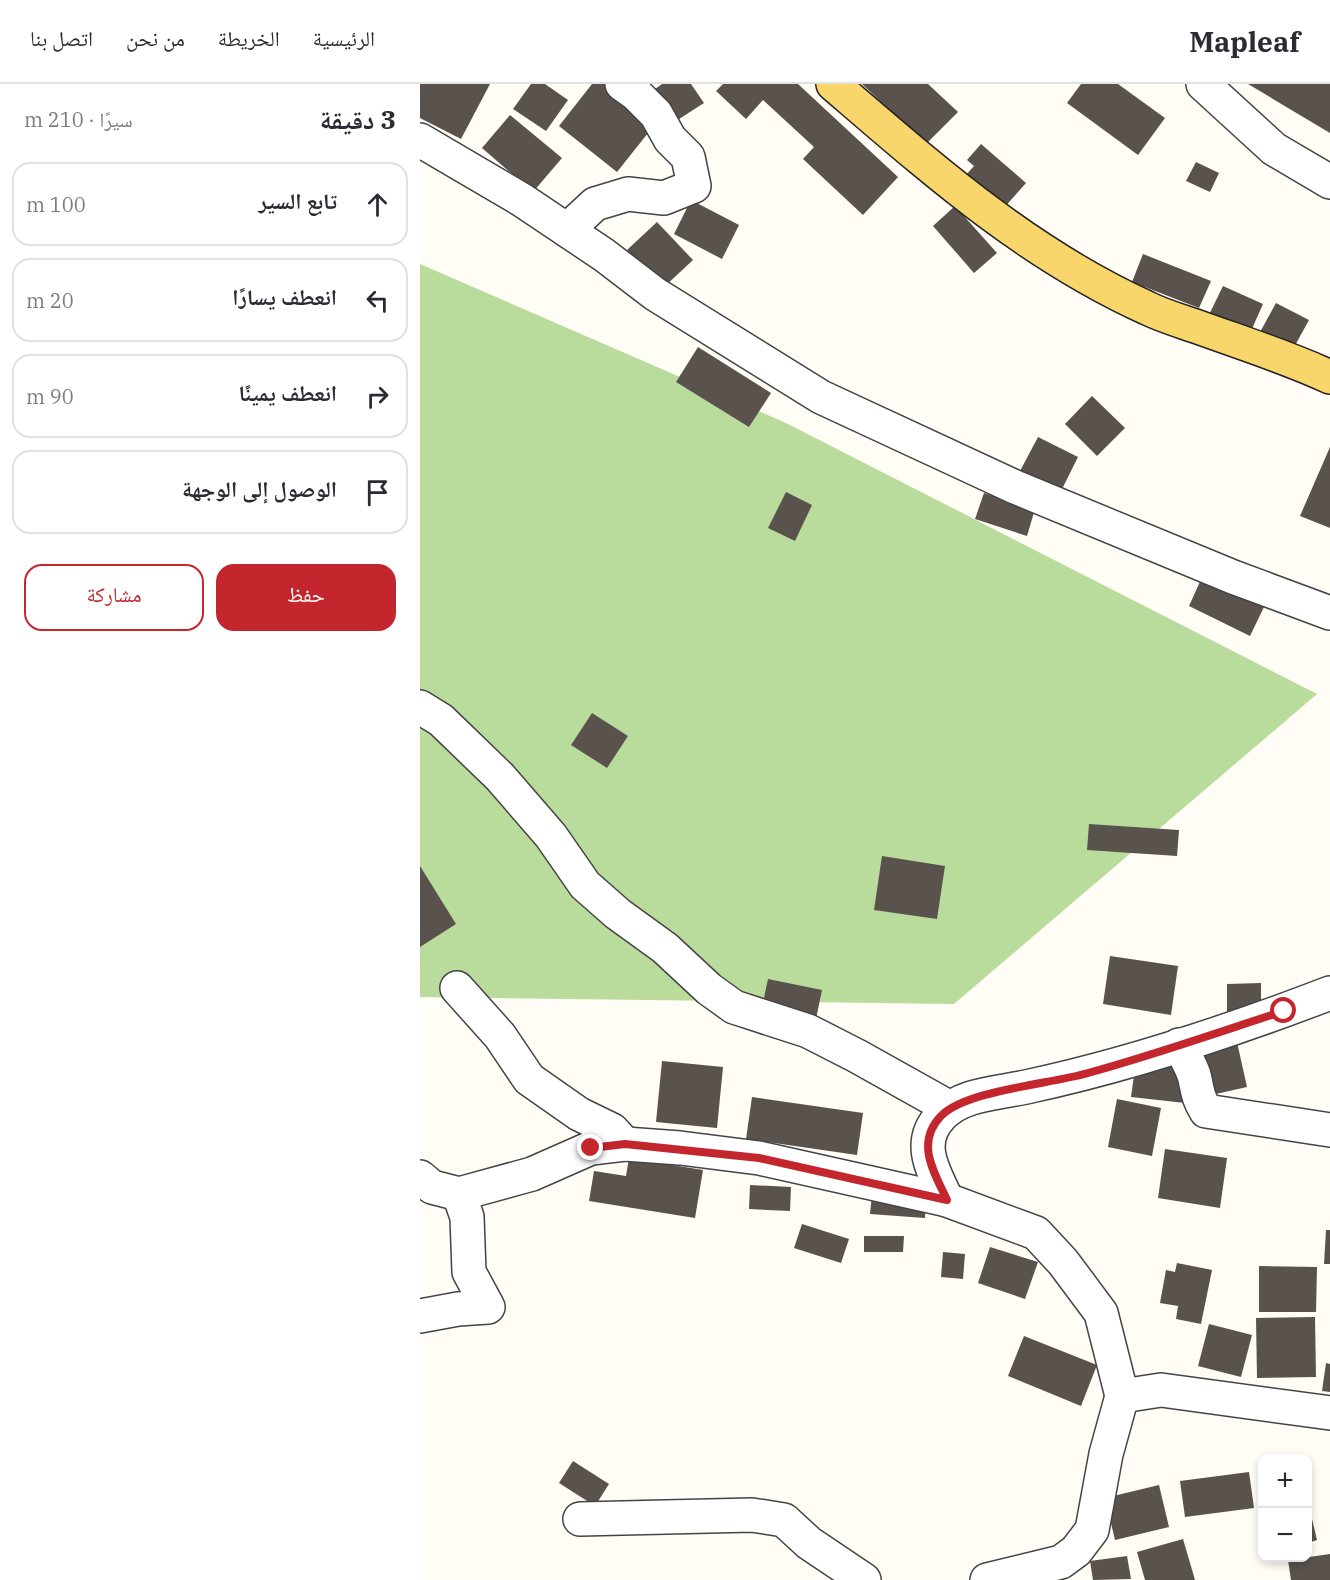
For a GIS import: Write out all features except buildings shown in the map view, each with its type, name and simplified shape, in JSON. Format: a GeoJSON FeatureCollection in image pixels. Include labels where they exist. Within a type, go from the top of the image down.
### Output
{"type":"FeatureCollection","features":[{"type":"Feature","properties":{"kind":"main road"},"geometry":{"type":"LineString","coordinates":[[833,84],[967,197],[1030,244],[1076,272],[1148,309],[1301,364],[1330,377]]}},
{"type":"Feature","properties":{"kind":"street"},"geometry":{"type":"LineString","coordinates":[[567,230],[595,204],[628,194],[664,198],[694,186],[688,157],[670,139],[656,114],[622,84]]}},
{"type":"Feature","properties":{"kind":"street"},"geometry":{"type":"LineString","coordinates":[[1203,84],[1274,149],[1330,182]]}},
{"type":"Feature","properties":{"kind":"street"},"geometry":{"type":"LineString","coordinates":[[420,140],[522,200],[654,294],[821,397],[1016,487],[1233,577],[1330,614]]}},
{"type":"Feature","properties":{"kind":"street"},"geometry":{"type":"LineString","coordinates":[[420,707],[441,720],[500,777],[551,836],[585,885],[618,914],[665,948],[717,995],[734,1007],[808,1031],[950,1108]]}},
{"type":"Feature","properties":{"kind":"street"},"geometry":{"type":"LineString","coordinates":[[457,988],[500,1036],[530,1079],[579,1114],[612,1130],[625,1144]]}},
{"type":"Feature","properties":{"kind":"street"},"geometry":{"type":"LineString","coordinates":[[947,1200],[928,1161],[927,1146],[939,1117],[950,1108],[968,1099],[1087,1074],[1284,1011],[1330,993]]}},
{"type":"Feature","properties":{"kind":"street"},"geometry":{"type":"LineString","coordinates":[[1179,1045],[1194,1077],[1197,1097],[1206,1111],[1330,1131]]}},
{"type":"Feature","properties":{"kind":"street"},"geometry":{"type":"LineString","coordinates":[[420,1177],[432,1187],[459,1194],[532,1174],[591,1148],[625,1144],[759,1158],[947,1200],[1036,1233],[1063,1262],[1101,1313],[1122,1396],[1106,1454],[1092,1530],[1076,1551],[1061,1562],[987,1580]]}},
{"type":"Feature","properties":{"kind":"street"},"geometry":{"type":"LineString","coordinates":[[420,1316],[458,1309],[488,1307],[469,1272],[466,1217],[459,1194]]}},
{"type":"Feature","properties":{"kind":"street"},"geometry":{"type":"LineString","coordinates":[[1122,1396],[1161,1390],[1330,1413]]}},
{"type":"Feature","properties":{"kind":"street"},"geometry":{"type":"LineString","coordinates":[[580,1519],[752,1515],[784,1520],[809,1543],[864,1580]]}},
{"type":"Feature","properties":{"kind":"green space"},"geometry":{"type":"Polygon","coordinates":[[[420,264],[786,423],[1317,694],[954,1004],[420,997],[420,264]]]}},
{"type":"Feature","properties":{"kind":"route"},"geometry":{"type":"LineString","coordinates":[[591,1148],[625,1144],[759,1158],[947,1200],[928,1161],[927,1146],[939,1117],[950,1108],[968,1099],[1087,1074],[1284,1011]]}}]}
